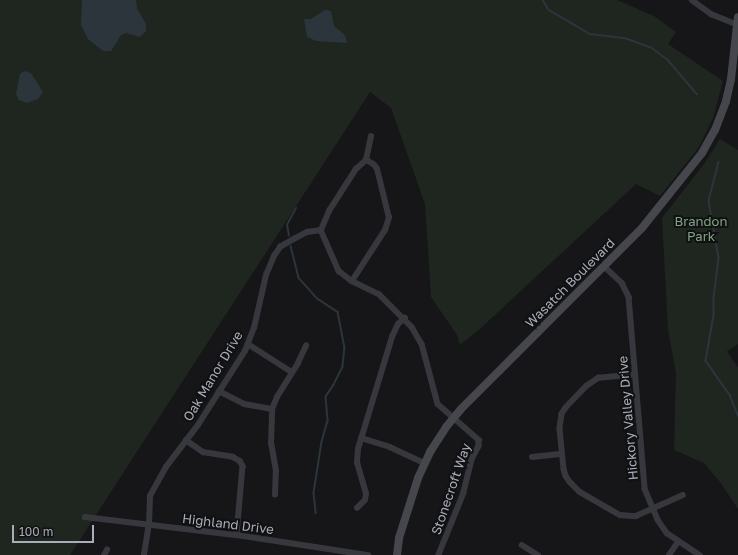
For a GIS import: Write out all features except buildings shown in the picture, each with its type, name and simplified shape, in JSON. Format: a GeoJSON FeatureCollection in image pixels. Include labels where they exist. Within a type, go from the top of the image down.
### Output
{"type":"FeatureCollection","features":[{"type":"Feature","properties":{"kind":"main road","name":"Wasatch Boulevard"},"geometry":{"type":"LineString","coordinates":[[396,555],[407,510],[424,463],[437,440],[453,417],[652,216],[697,161],[710,140],[720,119],[729,91],[737,20]]}},
{"type":"Feature","properties":{"kind":"street"},"geometry":{"type":"LineString","coordinates":[[692,0],[711,14],[737,20]]}},
{"type":"Feature","properties":{"kind":"street"},"geometry":{"type":"LineString","coordinates":[[371,137],[366,160],[356,168],[328,211],[321,230],[337,268],[343,276],[352,282],[379,294],[405,318],[422,344],[436,400],[440,406],[453,417]]}},
{"type":"Feature","properties":{"kind":"street"},"geometry":{"type":"LineString","coordinates":[[352,282],[385,230],[388,218],[377,169],[366,160]]}},
{"type":"Feature","properties":{"kind":"street","name":"Oak Manor Drive"},"geometry":{"type":"LineString","coordinates":[[144,555],[149,525],[150,496],[166,467],[219,391],[248,344],[254,328],[266,275],[274,256],[280,247],[294,239],[308,232],[321,230]]}},
{"type":"Feature","properties":{"kind":"street","name":"Hickory Valley Drive"},"geometry":{"type":"LineString","coordinates":[[604,266],[622,282],[629,297],[643,480],[645,489],[662,528],[678,542],[700,555]]}},
{"type":"Feature","properties":{"kind":"street"},"geometry":{"type":"LineString","coordinates":[[357,508],[365,500],[366,494],[357,456],[361,438],[392,337],[398,324],[405,318]]}},
{"type":"Feature","properties":{"kind":"street"},"geometry":{"type":"LineString","coordinates":[[248,344],[292,372]]}},
{"type":"Feature","properties":{"kind":"street"},"geometry":{"type":"LineString","coordinates":[[275,495],[276,471],[271,444],[272,409],[277,397],[303,355],[306,346]]}},
{"type":"Feature","properties":{"kind":"street"},"geometry":{"type":"LineString","coordinates":[[635,375],[599,378],[587,386],[571,402],[562,414],[561,421],[564,469],[570,482],[580,492],[612,512],[628,516],[653,510],[683,495]]}},
{"type":"Feature","properties":{"kind":"street"},"geometry":{"type":"LineString","coordinates":[[219,391],[244,404],[272,409]]}},
{"type":"Feature","properties":{"kind":"street","name":"Stonecroft Way"},"geometry":{"type":"LineString","coordinates":[[439,555],[464,493],[472,460],[479,444],[477,436],[453,417]]}},
{"type":"Feature","properties":{"kind":"street"},"geometry":{"type":"LineString","coordinates":[[361,438],[390,447],[424,463]]}},
{"type":"Feature","properties":{"kind":"street"},"geometry":{"type":"LineString","coordinates":[[186,440],[203,452],[233,457],[240,461],[243,466],[237,535]]}},
{"type":"Feature","properties":{"kind":"street"},"geometry":{"type":"LineString","coordinates":[[532,457],[562,454]]}},
{"type":"Feature","properties":{"kind":"street","name":"Highland Drive"},"geometry":{"type":"LineString","coordinates":[[85,517],[237,535],[368,555]]}},
{"type":"Feature","properties":{"kind":"street"},"geometry":{"type":"LineString","coordinates":[[670,555],[678,542]]}},
{"type":"Feature","properties":{"kind":"street"},"geometry":{"type":"LineString","coordinates":[[522,545],[538,555]]}},
{"type":"Feature","properties":{"kind":"green space"},"geometry":{"type":"Polygon","coordinates":[[[0,0],[617,0],[654,16],[676,32],[668,44],[723,81],[713,118],[699,147],[660,196],[636,184],[482,327],[460,345],[457,335],[431,297],[425,204],[391,108],[370,92],[70,555],[0,555],[0,0]]]}},
{"type":"Feature","properties":{"kind":"green space","name":"Brandon Park"},"geometry":{"type":"Polygon","coordinates":[[[720,139],[738,150],[738,344],[727,351],[738,368],[738,509],[720,482],[704,463],[674,450],[676,373],[668,330],[662,218],[704,164],[720,139]]]}},
{"type":"Feature","properties":{"kind":"shaded area"},"geometry":{"type":"Polygon","coordinates":[[[82,0],[136,0],[137,9],[146,24],[146,31],[140,37],[126,33],[121,35],[111,51],[103,51],[88,39],[81,25],[82,0]]]}},
{"type":"Feature","properties":{"kind":"shaded area"},"geometry":{"type":"Polygon","coordinates":[[[325,10],[331,11],[334,26],[345,35],[347,43],[316,41],[307,37],[304,19],[311,19],[325,10]]]}},
{"type":"Feature","properties":{"kind":"shaded area"},"geometry":{"type":"Polygon","coordinates":[[[24,71],[31,73],[43,92],[38,99],[27,103],[19,100],[16,94],[20,74],[24,71]]]}},
{"type":"Feature","properties":{"kind":"waterway"},"geometry":{"type":"LineString","coordinates":[[543,0],[549,10],[590,34],[625,38],[652,48],[668,60],[697,94]]}},
{"type":"Feature","properties":{"kind":"waterway"},"geometry":{"type":"LineString","coordinates":[[719,162],[709,201],[719,258],[714,296],[714,315],[706,361],[730,395],[738,415]]}},
{"type":"Feature","properties":{"kind":"waterway"},"geometry":{"type":"LineString","coordinates":[[289,236],[287,225],[296,208]]}},
{"type":"Feature","properties":{"kind":"waterway"},"geometry":{"type":"LineString","coordinates":[[291,246],[299,278],[318,299],[338,312],[345,347],[343,367],[326,397],[328,421],[322,442],[314,493],[316,513]]}}]}
